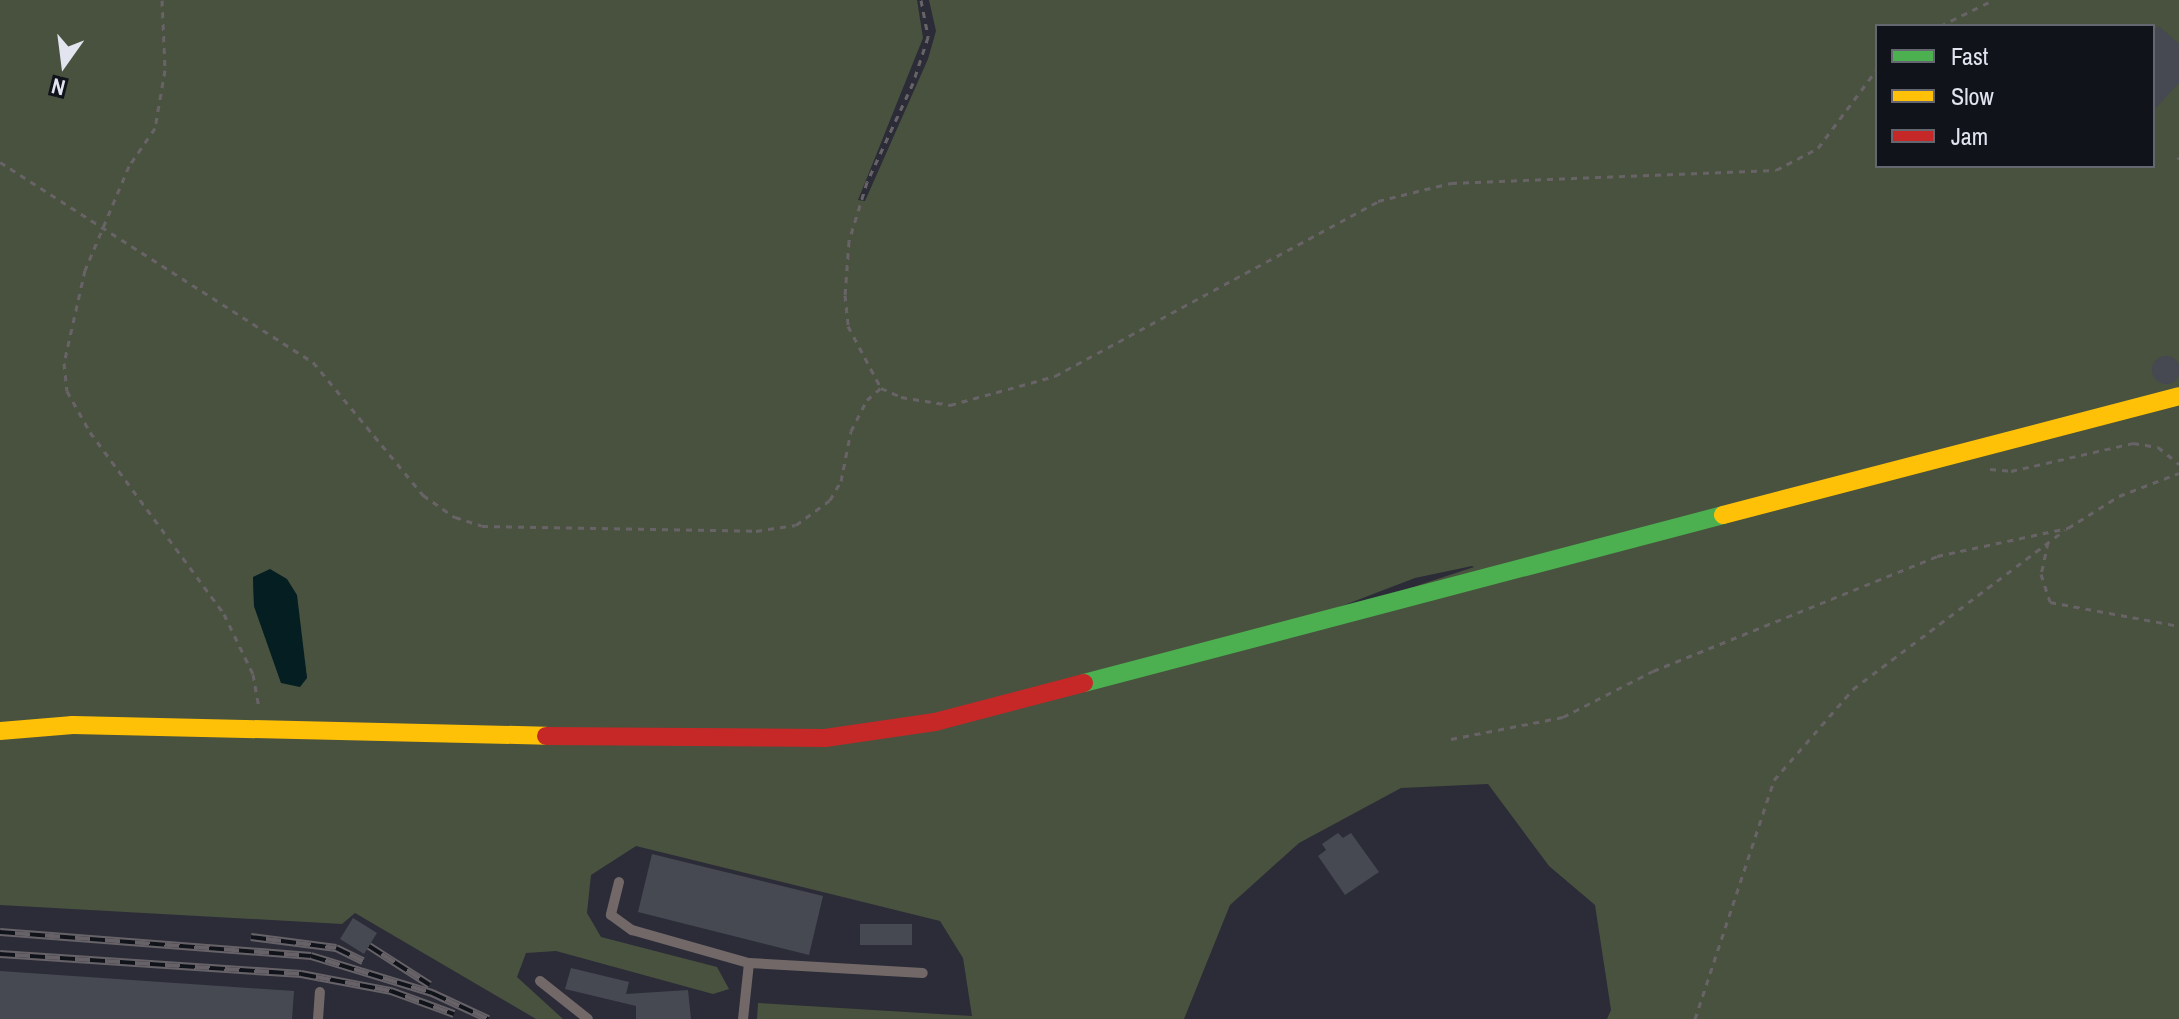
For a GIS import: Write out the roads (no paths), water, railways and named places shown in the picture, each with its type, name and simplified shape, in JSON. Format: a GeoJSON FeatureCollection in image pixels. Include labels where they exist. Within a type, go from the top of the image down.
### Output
{"type":"FeatureCollection","features":[{"type":"Feature","properties":{"kind":"street"},"geometry":{"type":"LineString","coordinates":[[0,731],[73,725],[719,740],[825,738],[935,722],[1954,452],[2179,396]]}},
{"type":"Feature","properties":{"kind":"lane"},"geometry":{"type":"LineString","coordinates":[[619,882],[611,915],[632,930],[749,963],[923,973]]}},
{"type":"Feature","properties":{"kind":"lane"},"geometry":{"type":"LineString","coordinates":[[743,1019],[749,963]]}},
{"type":"Feature","properties":{"kind":"lane"},"geometry":{"type":"LineString","coordinates":[[540,981],[588,1019]]}},
{"type":"Feature","properties":{"kind":"lane"},"geometry":{"type":"LineString","coordinates":[[318,1019],[320,992]]}},
{"type":"Feature","properties":{"kind":"railway"},"geometry":{"type":"LineString","coordinates":[[0,932],[311,956],[432,993],[488,1019]]}},
{"type":"Feature","properties":{"kind":"railway"},"geometry":{"type":"LineString","coordinates":[[251,937],[336,948],[363,961]]}},
{"type":"Feature","properties":{"kind":"railway"},"geometry":{"type":"LineString","coordinates":[[369,946],[430,985]]}},
{"type":"Feature","properties":{"kind":"railway"},"geometry":{"type":"LineString","coordinates":[[0,954],[301,974],[391,991],[454,1014]]}}]}
